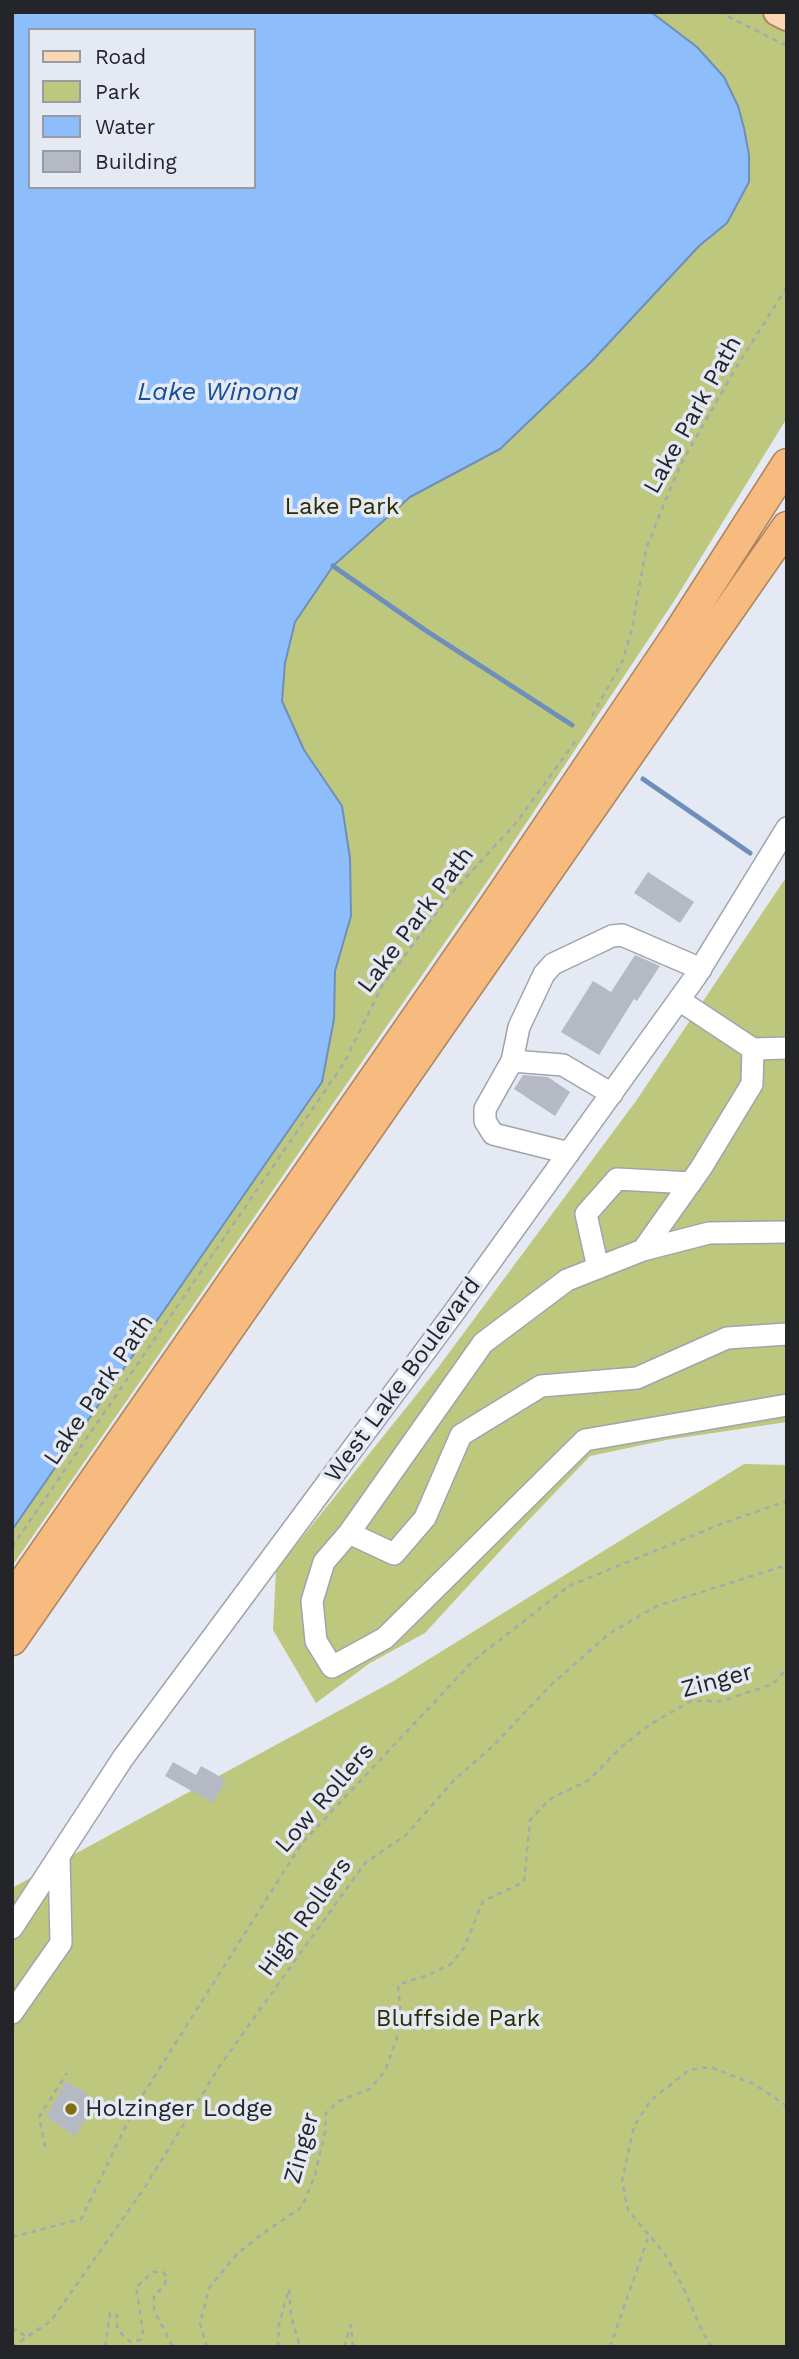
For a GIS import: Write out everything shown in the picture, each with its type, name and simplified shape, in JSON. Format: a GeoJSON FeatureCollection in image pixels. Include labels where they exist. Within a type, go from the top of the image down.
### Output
{"type":"FeatureCollection","features":[{"type":"Feature","properties":{"kind":"highway"},"geometry":{"type":"LineString","coordinates":[[12,1600],[503,894],[676,638],[787,464]]}},
{"type":"Feature","properties":{"kind":"highway"},"geometry":{"type":"LineString","coordinates":[[12,1640],[787,527]]}},
{"type":"Feature","properties":{"kind":"main road"},"geometry":{"type":"LineString","coordinates":[[777,12],[787,17]]}},
{"type":"Feature","properties":{"kind":"street","name":"West Lake Boulevard"},"geometry":{"type":"LineString","coordinates":[[12,1928],[123,1758],[452,1315],[701,969],[787,828]]}},
{"type":"Feature","properties":{"kind":"street"},"geometry":{"type":"LineString","coordinates":[[569,1153],[493,1134],[485,1121],[485,1110],[512,1061],[519,1027],[544,974],[553,964],[612,936],[622,935],[701,969]]}},
{"type":"Feature","properties":{"kind":"street"},"geometry":{"type":"LineString","coordinates":[[679,1000],[753,1049],[787,1048]]}},
{"type":"Feature","properties":{"kind":"street"},"geometry":{"type":"LineString","coordinates":[[643,1250],[691,1183],[752,1084],[753,1049]]}},
{"type":"Feature","properties":{"kind":"street"},"geometry":{"type":"LineString","coordinates":[[512,1061],[563,1065],[612,1094]]}},
{"type":"Feature","properties":{"kind":"street"},"geometry":{"type":"LineString","coordinates":[[598,1268],[586,1214],[617,1180],[691,1183]]}},
{"type":"Feature","properties":{"kind":"street"},"geometry":{"type":"LineString","coordinates":[[787,1232],[709,1233],[643,1250],[566,1280],[483,1343],[349,1533],[324,1562],[312,1601],[316,1641],[332,1667],[385,1638],[585,1440],[787,1405]]}},
{"type":"Feature","properties":{"kind":"street"},"geometry":{"type":"LineString","coordinates":[[349,1533],[394,1554],[425,1518],[461,1435],[541,1386],[637,1378],[727,1338],[787,1334]]}},
{"type":"Feature","properties":{"kind":"street"},"geometry":{"type":"LineString","coordinates":[[12,2013],[61,1943],[59,1856]]}},
{"type":"Feature","properties":{"kind":"path"},"geometry":{"type":"LineString","coordinates":[[719,12],[787,46]]}},
{"type":"Feature","properties":{"kind":"path","name":"Lake Park Path"},"geometry":{"type":"LineString","coordinates":[[587,726],[623,660],[632,629],[646,549],[682,462],[737,366],[787,287]]}},
{"type":"Feature","properties":{"kind":"path","name":"Lake Park Path"},"geometry":{"type":"LineString","coordinates":[[12,1547],[344,1063],[382,986],[449,896],[516,823],[579,736]]}},
{"type":"Feature","properties":{"kind":"path","name":"Low Rollers"},"geometry":{"type":"LineString","coordinates":[[12,2237],[81,2219],[134,2109],[302,1843],[474,1661],[569,1587],[721,1524],[787,1501]]}},
{"type":"Feature","properties":{"kind":"path","name":"High Rollers"},"geometry":{"type":"LineString","coordinates":[[12,2347],[51,2321],[145,2187],[222,2064],[365,1863],[406,1835],[455,1779],[494,1745],[553,1683],[610,1633],[657,1606],[787,1565]]}},
{"type":"Feature","properties":{"kind":"path","name":"Zinger"},"geometry":{"type":"LineString","coordinates":[[207,2347],[200,2324],[209,2288],[237,2254],[302,2207],[316,2175],[326,2113],[339,2101],[370,2089],[385,2071],[397,2038],[400,2007],[398,1985],[451,1964],[464,1948],[482,1901],[524,1882],[530,1820],[550,1800],[589,1780],[620,1748],[649,1725],[691,1701],[722,1701],[773,1684],[787,1668]]}},
{"type":"Feature","properties":{"kind":"path"},"geometry":{"type":"LineString","coordinates":[[711,2347],[684,2288],[665,2255],[628,2210],[622,2181],[634,2126],[650,2101],[689,2070],[710,2067],[754,2084],[787,2106]]}},
{"type":"Feature","properties":{"kind":"path"},"geometry":{"type":"LineString","coordinates":[[45,2147],[39,2117],[54,2098],[67,2073]]}},
{"type":"Feature","properties":{"kind":"path"},"geometry":{"type":"LineString","coordinates":[[610,2347],[649,2235]]}},
{"type":"Feature","properties":{"kind":"path"},"geometry":{"type":"LineString","coordinates":[[105,2347],[110,2312],[117,2315],[117,2327],[124,2337],[131,2342],[140,2340],[143,2331],[136,2287],[153,2272],[163,2272],[167,2277],[164,2286],[155,2296],[154,2310],[173,2347]]}},
{"type":"Feature","properties":{"kind":"path"},"geometry":{"type":"LineString","coordinates":[[278,2347],[279,2325],[289,2289],[290,2316],[300,2347]]}},
{"type":"Feature","properties":{"kind":"path"},"geometry":{"type":"LineString","coordinates":[[344,2347],[351,2325],[354,2347]]}},
{"type":"Feature","properties":{"kind":"path"},"geometry":{"type":"LineString","coordinates":[[12,2328],[27,2337]]}},
{"type":"Feature","properties":{"kind":"green space","name":"Lake Winona"},"geometry":{"type":"Polygon","coordinates":[[[12,12],[787,12],[787,418],[676,598],[493,873],[12,1566],[12,12]]]}},
{"type":"Feature","properties":{"kind":"green space"},"geometry":{"type":"Polygon","coordinates":[[[787,876],[787,1422],[666,1440],[590,1456],[425,1633],[370,1663],[316,1703],[273,1630],[276,1570],[434,1373],[636,1101],[787,876]]]}},
{"type":"Feature","properties":{"kind":"green space","name":"Bluffside Park"},"geometry":{"type":"Polygon","coordinates":[[[744,1464],[787,1465],[787,2347],[12,2347],[12,1888],[392,1682],[744,1464]]]}},
{"type":"Feature","properties":{"kind":"water","name":"Lake Winona"},"geometry":{"type":"Polygon","coordinates":[[[12,12],[651,12],[697,47],[724,77],[738,106],[749,155],[749,182],[727,223],[699,246],[591,362],[500,449],[410,497],[333,566],[295,622],[285,663],[282,701],[304,750],[342,806],[350,858],[351,916],[335,971],[334,1019],[322,1082],[12,1530],[12,12]]]}},
{"type":"Feature","properties":{"kind":"building"},"geometry":{"type":"Polygon","coordinates":[[[648,872],[694,902],[680,923],[634,893],[648,872]]]}},
{"type":"Feature","properties":{"kind":"building"},"geometry":{"type":"Polygon","coordinates":[[[635,955],[660,966],[637,1001],[634,999],[599,1055],[561,1032],[593,981],[611,992],[635,955]]]}},
{"type":"Feature","properties":{"kind":"building"},"geometry":{"type":"Polygon","coordinates":[[[523,1075],[548,1077],[570,1092],[555,1116],[514,1089],[523,1075]]]}},
{"type":"Feature","properties":{"kind":"building"},"geometry":{"type":"Polygon","coordinates":[[[173,1762],[196,1775],[201,1766],[226,1780],[213,1803],[165,1776],[173,1762]]]}},
{"type":"Feature","properties":{"kind":"building","name":"Holzinger Lodge"},"geometry":{"type":"Polygon","coordinates":[[[66,2081],[98,2101],[75,2136],[46,2117],[66,2081]]]}},
{"type":"Feature","properties":{"kind":"waterway"},"geometry":{"type":"LineString","coordinates":[[333,566],[425,630],[572,725]]}},
{"type":"Feature","properties":{"kind":"waterway"},"geometry":{"type":"LineString","coordinates":[[643,779],[750,853]]}},
{"type":"Feature","properties":{"kind":"place","name":"Holzinger Lodge"},"geometry":{"type":"Point","coordinates":[71,2109]}},
{"type":"Feature","properties":{"kind":"park label","name":"Lake Park"},"geometry":{"type":"Point","coordinates":[342,507]}}]}
